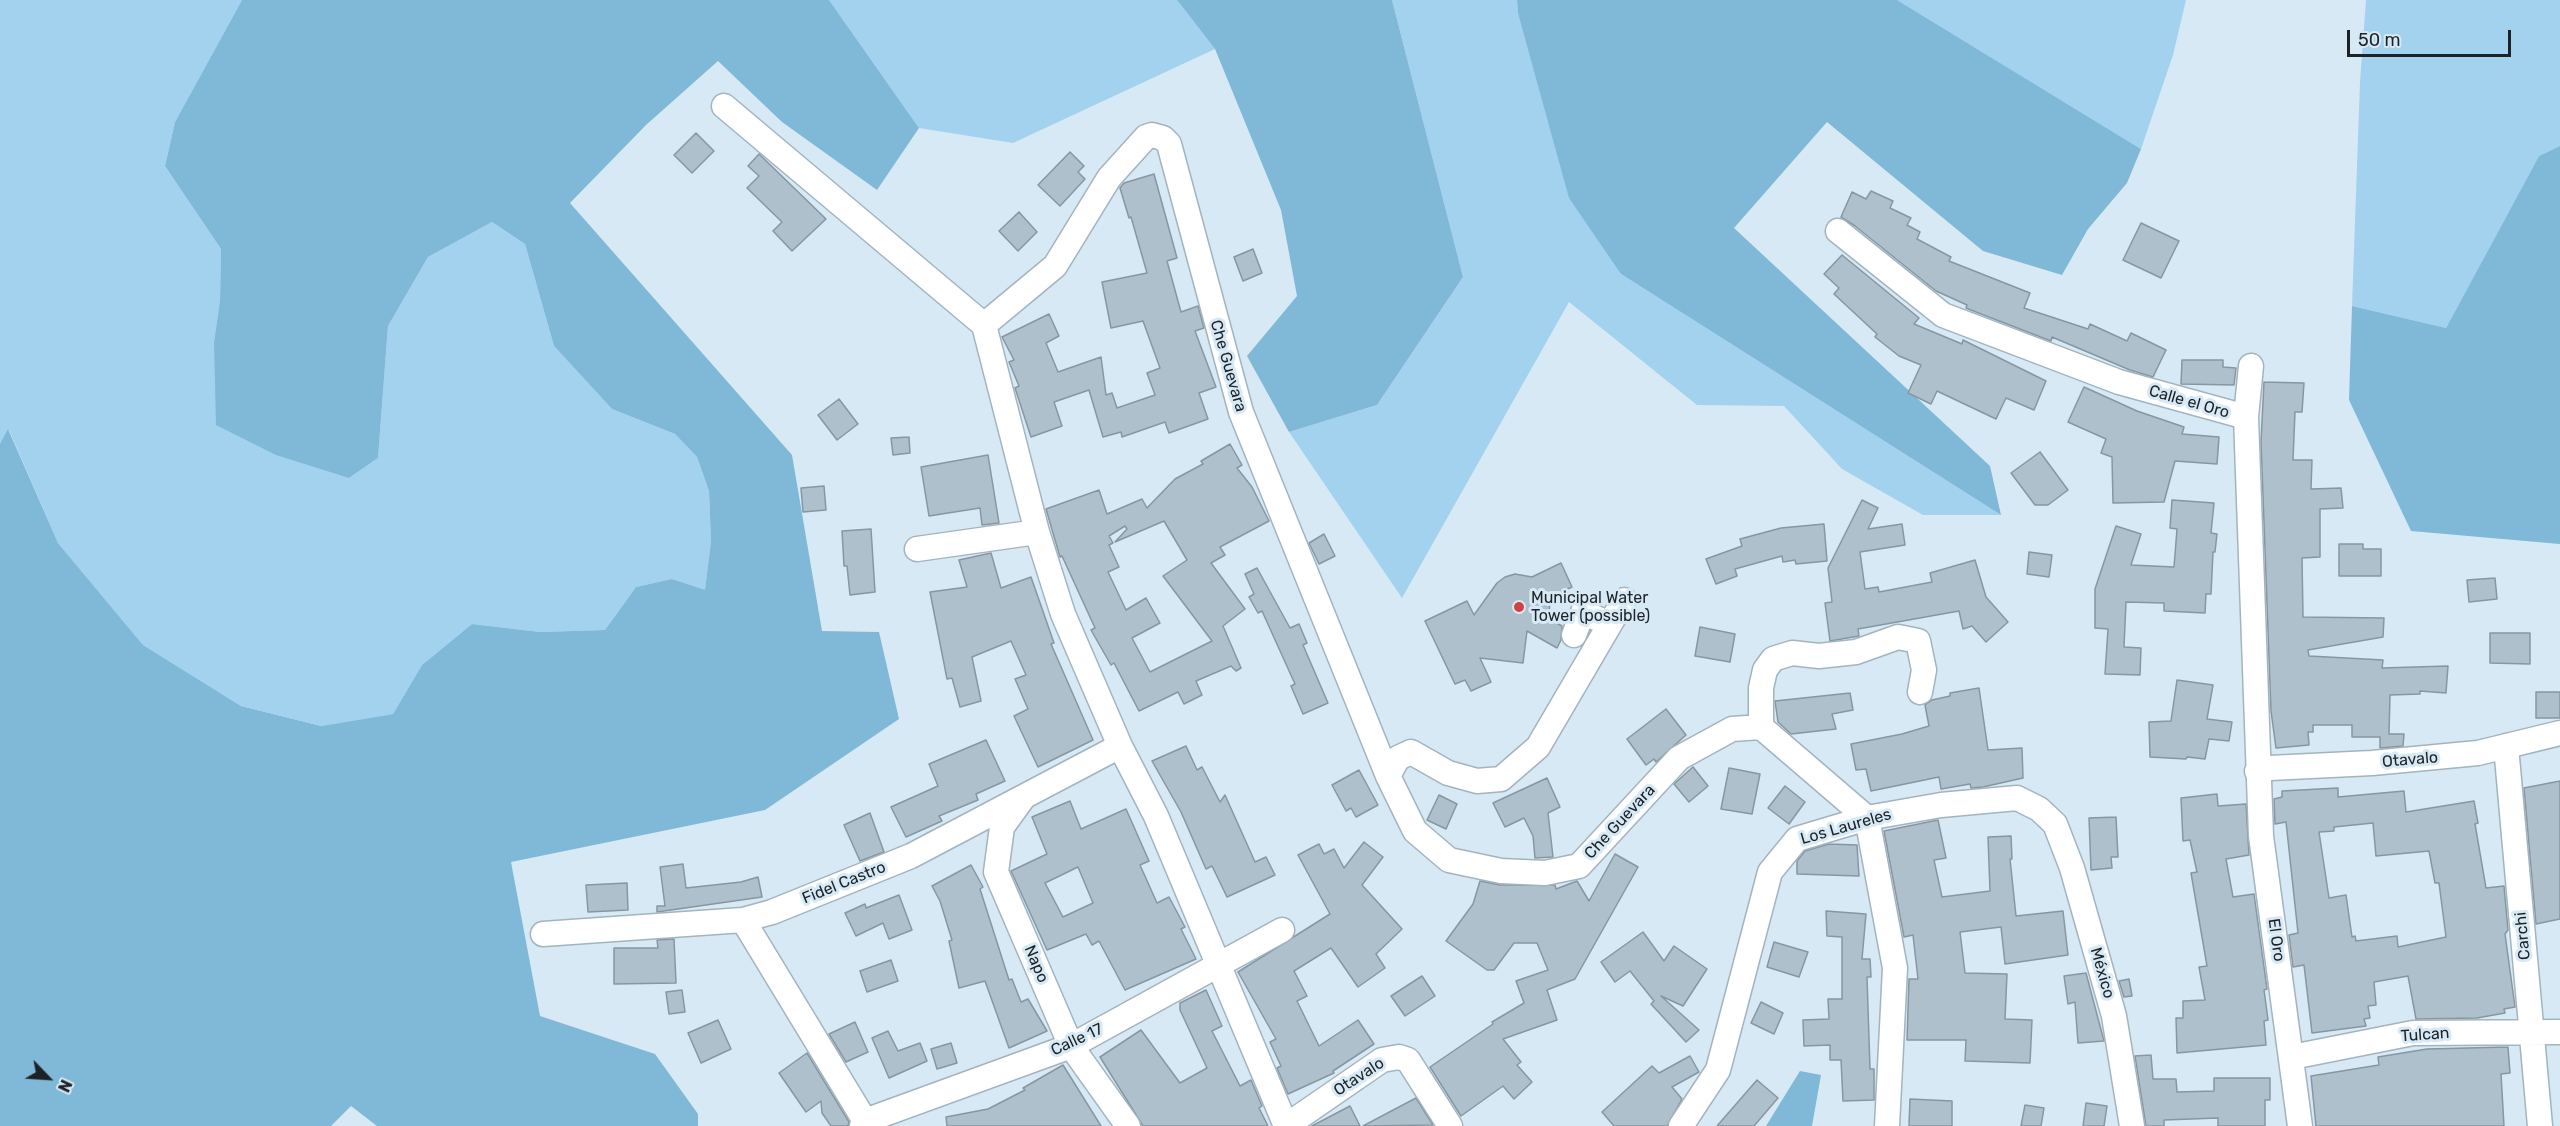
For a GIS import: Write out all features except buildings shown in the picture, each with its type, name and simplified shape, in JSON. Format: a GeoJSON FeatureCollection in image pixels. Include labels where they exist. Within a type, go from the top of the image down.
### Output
{"type":"FeatureCollection","features":[{"type":"Feature","properties":{"kind":"street"},"geometry":{"type":"LineString","coordinates":[[724,106],[984,325],[1037,532],[1063,614],[1120,746],[1156,816],[1286,1126]]}},
{"type":"Feature","properties":{"kind":"street","name":"Che Guevara"},"geometry":{"type":"LineString","coordinates":[[984,325],[1055,266],[1109,178],[1146,137],[1152,135],[1163,138],[1169,144],[1241,412],[1388,776],[1415,831],[1449,860],[1501,871],[1545,873],[1579,866],[1679,758],[1732,729],[1761,727]]}},
{"type":"Feature","properties":{"kind":"street","name":"Calle el Oro"},"geometry":{"type":"LineString","coordinates":[[1838,231],[1943,315],[2119,382],[2246,417],[2257,762]]}},
{"type":"Feature","properties":{"kind":"street"},"geometry":{"type":"LineString","coordinates":[[2246,417],[2251,366]]}},
{"type":"Feature","properties":{"kind":"street"},"geometry":{"type":"LineString","coordinates":[[917,549],[1037,532]]}},
{"type":"Feature","properties":{"kind":"street"},"geometry":{"type":"LineString","coordinates":[[1388,776],[1398,758],[1411,752],[1448,772],[1477,781],[1501,779],[1539,747],[1624,600]]}},
{"type":"Feature","properties":{"kind":"street"},"geometry":{"type":"LineString","coordinates":[[1574,635],[1583,612],[1610,624]]}},
{"type":"Feature","properties":{"kind":"street"},"geometry":{"type":"LineString","coordinates":[[1887,1126],[1895,968],[1867,818],[1761,727],[1761,688],[1764,670],[1773,659],[1792,653],[1819,656],[1856,652],[1898,637],[1918,641],[1924,670],[1920,692]]}},
{"type":"Feature","properties":{"kind":"street","name":"Otavalo"},"geometry":{"type":"LineString","coordinates":[[2257,762],[2270,768],[2353,765],[2478,753],[2560,733]]}},
{"type":"Feature","properties":{"kind":"street","name":"Fidel Castro"},"geometry":{"type":"LineString","coordinates":[[543,934],[743,920],[772,912],[911,856],[1120,746]]}},
{"type":"Feature","properties":{"kind":"street","name":"Carchi"},"geometry":{"type":"LineString","coordinates":[[2506,746],[2540,1126]]}},
{"type":"Feature","properties":{"kind":"street","name":"El Oro"},"geometry":{"type":"LineString","coordinates":[[2257,762],[2261,836],[2300,1126]]}},
{"type":"Feature","properties":{"kind":"street","name":"Napo"},"geometry":{"type":"LineString","coordinates":[[1026,794],[1002,827],[996,872],[1071,1046],[1128,1126]]}},
{"type":"Feature","properties":{"kind":"street","name":"Los Laureles"},"geometry":{"type":"LineString","coordinates":[[1681,1126],[1718,1070],[1770,872],[1797,839],[1867,818],[1941,805],[2017,798],[2039,809],[2055,824]]}},
{"type":"Feature","properties":{"kind":"street","name":"México"},"geometry":{"type":"LineString","coordinates":[[2055,824],[2072,868],[2114,1016],[2132,1126]]}},
{"type":"Feature","properties":{"kind":"street"},"geometry":{"type":"LineString","coordinates":[[743,920],[863,1123]]}},
{"type":"Feature","properties":{"kind":"street","name":"Calle 17"},"geometry":{"type":"LineString","coordinates":[[863,1123],[1071,1046],[1282,930]]}},
{"type":"Feature","properties":{"kind":"street","name":"Tulcan"},"geometry":{"type":"LineString","coordinates":[[2292,1057],[2413,1033],[2560,1032]]}},
{"type":"Feature","properties":{"kind":"street","name":"Otavalo"},"geometry":{"type":"LineString","coordinates":[[1286,1126],[1382,1060],[1399,1057],[1408,1060],[1450,1126]]}},
{"type":"Feature","properties":{"kind":"shaded area"},"geometry":{"type":"Polygon","coordinates":[[[0,0],[242,0],[175,122],[165,166],[221,249],[220,300],[214,342],[349,478],[378,458],[388,326],[428,257],[492,222],[525,244],[554,346],[612,409],[675,434],[697,457],[709,491],[711,541],[705,591],[672,579],[636,587],[605,630],[540,632],[472,624],[422,665],[393,714],[321,726],[241,706],[143,645],[58,543],[9,430],[0,444],[0,0]]]}},
{"type":"Feature","properties":{"kind":"shaded area"},"geometry":{"type":"Polygon","coordinates":[[[242,0],[829,0],[919,128],[877,190],[782,122],[718,61],[646,125],[570,203],[792,455],[822,631],[879,632],[899,719],[765,810],[511,862],[540,1016],[655,1054],[698,1114],[698,1126],[377,1126],[351,1106],[331,1126],[0,1126],[0,444],[8,429],[58,543],[143,645],[241,706],[321,726],[393,714],[422,665],[472,624],[540,632],[605,630],[636,587],[672,579],[705,590],[711,541],[709,491],[697,457],[675,434],[612,409],[554,346],[525,244],[492,222],[428,257],[388,326],[378,458],[349,478],[276,455],[216,425],[214,342],[220,300],[221,249],[165,166],[175,122],[242,0]]]}},
{"type":"Feature","properties":{"kind":"shaded area"},"geometry":{"type":"Polygon","coordinates":[[[829,0],[1177,0],[1215,49],[1013,143],[919,128],[829,0]]]}},
{"type":"Feature","properties":{"kind":"shaded area"},"geometry":{"type":"Polygon","coordinates":[[[1177,0],[1392,0],[1463,277],[1377,405],[1289,432],[1247,356],[1297,296],[1281,210],[1215,49],[1177,0]]]}},
{"type":"Feature","properties":{"kind":"shaded area"},"geometry":{"type":"Polygon","coordinates":[[[1392,0],[1517,0],[1518,13],[1621,274],[2001,515],[1923,515],[1842,469],[1784,406],[1697,405],[1569,302],[1402,598],[1289,432],[1377,405],[1463,277],[1392,0]]]}},
{"type":"Feature","properties":{"kind":"shaded area"},"geometry":{"type":"Polygon","coordinates":[[[1517,0],[1897,0],[2141,149],[2127,183],[2088,229],[2062,275],[1983,251],[1827,122],[1734,228],[1990,466],[2001,515],[1621,274],[1569,198],[1518,13],[1517,0]]]}},
{"type":"Feature","properties":{"kind":"shaded area"},"geometry":{"type":"Polygon","coordinates":[[[1897,0],[2186,0],[2173,55],[2141,149],[1897,0]]]}},
{"type":"Feature","properties":{"kind":"shaded area"},"geometry":{"type":"Polygon","coordinates":[[[2366,0],[2560,0],[2560,146],[2539,156],[2446,328],[2352,306],[2360,82],[2366,0]]]}},
{"type":"Feature","properties":{"kind":"shaded area"},"geometry":{"type":"Polygon","coordinates":[[[2560,146],[2560,544],[2411,531],[2349,400],[2352,306],[2446,328],[2539,156],[2560,146]]]}},
{"type":"Feature","properties":{"kind":"shaded area"},"geometry":{"type":"Polygon","coordinates":[[[1800,1071],[1821,1075],[1812,1126],[1766,1126],[1800,1071]]]}},
{"type":"Feature","properties":{"kind":"place","name":"Municipal Water Tower (possible)"},"geometry":{"type":"Point","coordinates":[1519,607]}}]}
